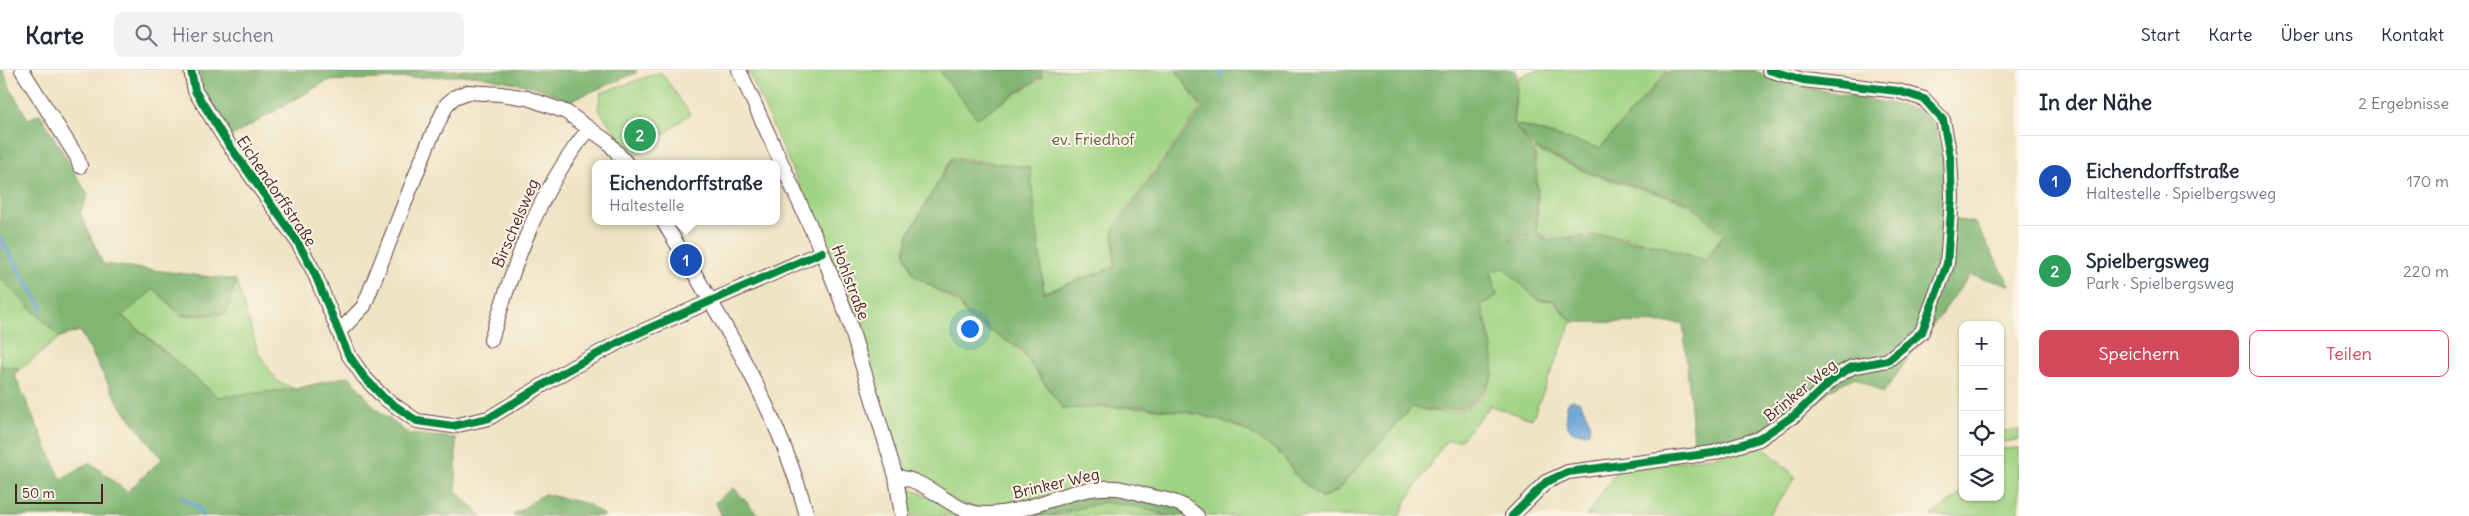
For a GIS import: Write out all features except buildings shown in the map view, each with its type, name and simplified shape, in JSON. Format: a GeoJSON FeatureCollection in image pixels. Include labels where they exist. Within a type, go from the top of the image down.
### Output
{"type":"FeatureCollection","features":[{"type":"Feature","properties":{"kind":"street"},"geometry":{"type":"LineString","coordinates":[[22,70],[77,157],[80,166]]}},
{"type":"Feature","properties":{"kind":"street","name":"Eichendorffstraße"},"geometry":{"type":"LineString","coordinates":[[191,70],[196,92],[205,107],[306,256],[348,354],[364,377],[384,398],[417,421],[453,426],[489,418],[571,368],[627,338],[822,252]]}},
{"type":"Feature","properties":{"kind":"street","name":"Hohlstraße"},"geometry":{"type":"LineString","coordinates":[[739,70],[822,252],[848,318],[896,477],[902,516]]}},
{"type":"Feature","properties":{"kind":"street","name":"Brinker Weg"},"geometry":{"type":"LineString","coordinates":[[1512,516],[1546,482],[1568,472],[1713,453],[1759,439],[1796,414],[1835,377],[1852,367],[1888,360],[1922,332],[1947,264],[1952,198],[1950,157],[1943,120],[1924,100],[1898,91],[1803,80],[1769,70]]}},
{"type":"Feature","properties":{"kind":"street"},"geometry":{"type":"LineString","coordinates":[[339,332],[364,306],[428,144],[447,104],[455,97],[468,92],[501,94],[527,98],[566,112],[608,142],[624,160]]}},
{"type":"Feature","properties":{"kind":"street","name":"Birschelsweg"},"geometry":{"type":"LineString","coordinates":[[491,340],[507,288],[544,197],[560,166],[589,129]]}},
{"type":"Feature","properties":{"kind":"street"},"geometry":{"type":"LineString","coordinates":[[665,225],[710,300],[779,436],[794,474],[807,516]]}},
{"type":"Feature","properties":{"kind":"street","name":"Brinker Weg"},"geometry":{"type":"LineString","coordinates":[[896,477],[906,478],[924,485],[953,505],[984,514],[1004,513],[1080,492],[1115,488],[1183,504],[1197,516]]}},
{"type":"Feature","properties":{"kind":"green space"},"geometry":{"type":"Polygon","coordinates":[[[0,70],[3,70],[11,90],[28,119],[40,114],[88,195],[80,213],[103,264],[236,280],[227,314],[182,315],[154,289],[122,316],[218,397],[295,389],[349,376],[376,409],[409,434],[456,438],[456,491],[482,516],[0,516],[0,366],[22,368],[14,374],[61,479],[90,462],[127,492],[162,459],[119,404],[80,331],[60,337],[0,278],[0,70]]]}},
{"type":"Feature","properties":{"kind":"green space"},"geometry":{"type":"Polygon","coordinates":[[[199,70],[636,70],[636,73],[569,101],[539,88],[476,75],[327,81],[232,136],[202,89],[199,70]]]}},
{"type":"Feature","properties":{"kind":"green space","name":"ev. Friedhof"},"geometry":{"type":"Polygon","coordinates":[[[748,70],[939,70],[977,118],[1042,78],[1041,70],[1176,70],[1201,108],[1113,228],[1114,267],[1044,292],[1030,167],[952,157],[909,233],[905,253],[913,275],[958,303],[968,317],[1020,350],[1063,409],[1147,408],[1205,416],[1232,425],[1257,437],[1279,453],[1295,475],[1321,498],[1337,491],[1412,407],[1437,412],[1456,412],[1476,402],[1485,391],[1491,378],[1492,349],[1481,305],[1497,296],[1491,271],[1504,268],[1538,300],[1553,301],[1572,322],[1532,419],[1490,406],[1461,440],[1446,441],[1406,501],[1400,516],[1208,516],[1187,499],[1116,484],[985,511],[957,502],[906,471],[900,463],[878,389],[840,278],[748,70]]]}},
{"type":"Feature","properties":{"kind":"green space"},"geometry":{"type":"Polygon","coordinates":[[[939,70],[1041,70],[1042,76],[977,118],[939,70]]]}},
{"type":"Feature","properties":{"kind":"green space"},"geometry":{"type":"Polygon","coordinates":[[[1176,70],[1515,70],[1517,78],[1513,124],[1600,148],[1669,71],[1754,70],[1799,86],[1923,110],[1935,126],[1943,159],[1946,218],[1975,223],[2010,285],[1970,275],[1883,393],[1855,377],[1831,389],[1800,420],[1695,452],[1683,323],[1572,322],[1554,300],[1538,300],[1504,268],[1491,271],[1497,296],[1481,305],[1492,350],[1494,368],[1491,380],[1478,397],[1462,408],[1443,411],[1412,407],[1336,491],[1321,497],[1297,476],[1280,453],[1242,428],[1200,414],[1140,406],[1063,409],[1021,349],[968,317],[959,302],[913,275],[905,253],[910,232],[952,159],[1030,168],[1044,293],[1115,267],[1114,229],[1203,108],[1176,70]],[[1516,127],[1533,149],[1537,189],[1536,232],[1510,239],[1510,241],[1536,234],[1551,240],[1604,236],[1665,247],[1706,262],[1724,234],[1689,202],[1588,172],[1535,148],[1516,127]]]}},
{"type":"Feature","properties":{"kind":"green space"},"geometry":{"type":"Polygon","coordinates":[[[1536,70],[1667,71],[1600,148],[1513,123],[1519,77],[1536,70]]]}},
{"type":"Feature","properties":{"kind":"green space"},"geometry":{"type":"Polygon","coordinates":[[[661,72],[690,114],[634,157],[598,109],[601,93],[661,72]]]}},
{"type":"Feature","properties":{"kind":"green space"},"geometry":{"type":"Polygon","coordinates":[[[1535,149],[1587,173],[1688,203],[1723,235],[1705,260],[1655,244],[1618,236],[1596,235],[1562,238],[1537,233],[1538,189],[1535,149]]]}},
{"type":"Feature","properties":{"kind":"green space"},"geometry":{"type":"Polygon","coordinates":[[[0,278],[60,337],[22,368],[0,366],[0,278]]]}},
{"type":"Feature","properties":{"kind":"green space"},"geometry":{"type":"Polygon","coordinates":[[[236,280],[258,352],[277,381],[294,389],[218,397],[122,315],[154,289],[181,316],[227,314],[236,280]]]}},
{"type":"Feature","properties":{"kind":"green space"},"geometry":{"type":"Polygon","coordinates":[[[2019,430],[2019,440],[2004,442],[2004,431],[2019,430]]]}},
{"type":"Feature","properties":{"kind":"green space"},"geometry":{"type":"Polygon","coordinates":[[[1762,446],[1796,477],[1768,516],[1587,516],[1617,470],[1712,457],[1762,446]]]}},
{"type":"Feature","properties":{"kind":"green space"},"geometry":{"type":"Polygon","coordinates":[[[2019,448],[2019,512],[2013,516],[1930,516],[1957,497],[1959,493],[1959,501],[2004,501],[2004,449],[2019,448]]]}},
{"type":"Feature","properties":{"kind":"green space"},"geometry":{"type":"Polygon","coordinates":[[[734,488],[759,516],[722,516],[715,502],[734,488]]]}},
{"type":"Feature","properties":{"kind":"green space"},"geometry":{"type":"Polygon","coordinates":[[[907,488],[935,499],[957,516],[909,516],[905,493],[907,488]]]}},
{"type":"Feature","properties":{"kind":"green space"},"geometry":{"type":"Polygon","coordinates":[[[1113,491],[1180,506],[1192,516],[1168,516],[1139,507],[1105,502],[1048,516],[1010,516],[1079,496],[1113,491]]]}},
{"type":"Feature","properties":{"kind":"green space"},"geometry":{"type":"Polygon","coordinates":[[[544,494],[588,504],[605,516],[512,516],[544,494]]]}},
{"type":"Feature","properties":{"kind":"green space"},"geometry":{"type":"Polygon","coordinates":[[[1105,502],[1139,507],[1168,516],[1048,516],[1105,502]]]}},
{"type":"Feature","properties":{"kind":"water"},"geometry":{"type":"Polygon","coordinates":[[[1573,400],[1579,401],[1586,412],[1590,424],[1589,432],[1575,433],[1568,426],[1566,408],[1568,402],[1573,400]]]}},
{"type":"Feature","properties":{"kind":"waterway"},"geometry":{"type":"LineString","coordinates":[[1221,75],[1222,70]]}},
{"type":"Feature","properties":{"kind":"waterway"},"geometry":{"type":"LineString","coordinates":[[0,238],[43,309]]}},
{"type":"Feature","properties":{"kind":"waterway"},"geometry":{"type":"LineString","coordinates":[[182,497],[199,508],[203,516]]}},
{"type":"Feature","properties":{"kind":"cycle path"},"geometry":{"type":"LineString","coordinates":[[191,70],[195,91],[225,139],[297,241],[314,272],[348,354],[364,377],[384,398],[417,421],[453,426],[489,418],[571,368],[627,338],[822,252]]}},
{"type":"Feature","properties":{"kind":"cycle path"},"geometry":{"type":"LineString","coordinates":[[1512,516],[1546,482],[1568,472],[1713,453],[1759,439],[1796,414],[1835,377],[1852,367],[1888,360],[1922,332],[1947,264],[1952,198],[1950,157],[1943,120],[1924,99],[1898,91],[1803,80],[1769,70]]}},
{"type":"Feature","properties":{"kind":"place","name":"Spielbergsweg"},"geometry":{"type":"Point","coordinates":[640,135]}},
{"type":"Feature","properties":{"kind":"place","name":"Eichendorffstraße"},"geometry":{"type":"Point","coordinates":[686,260]}}]}
